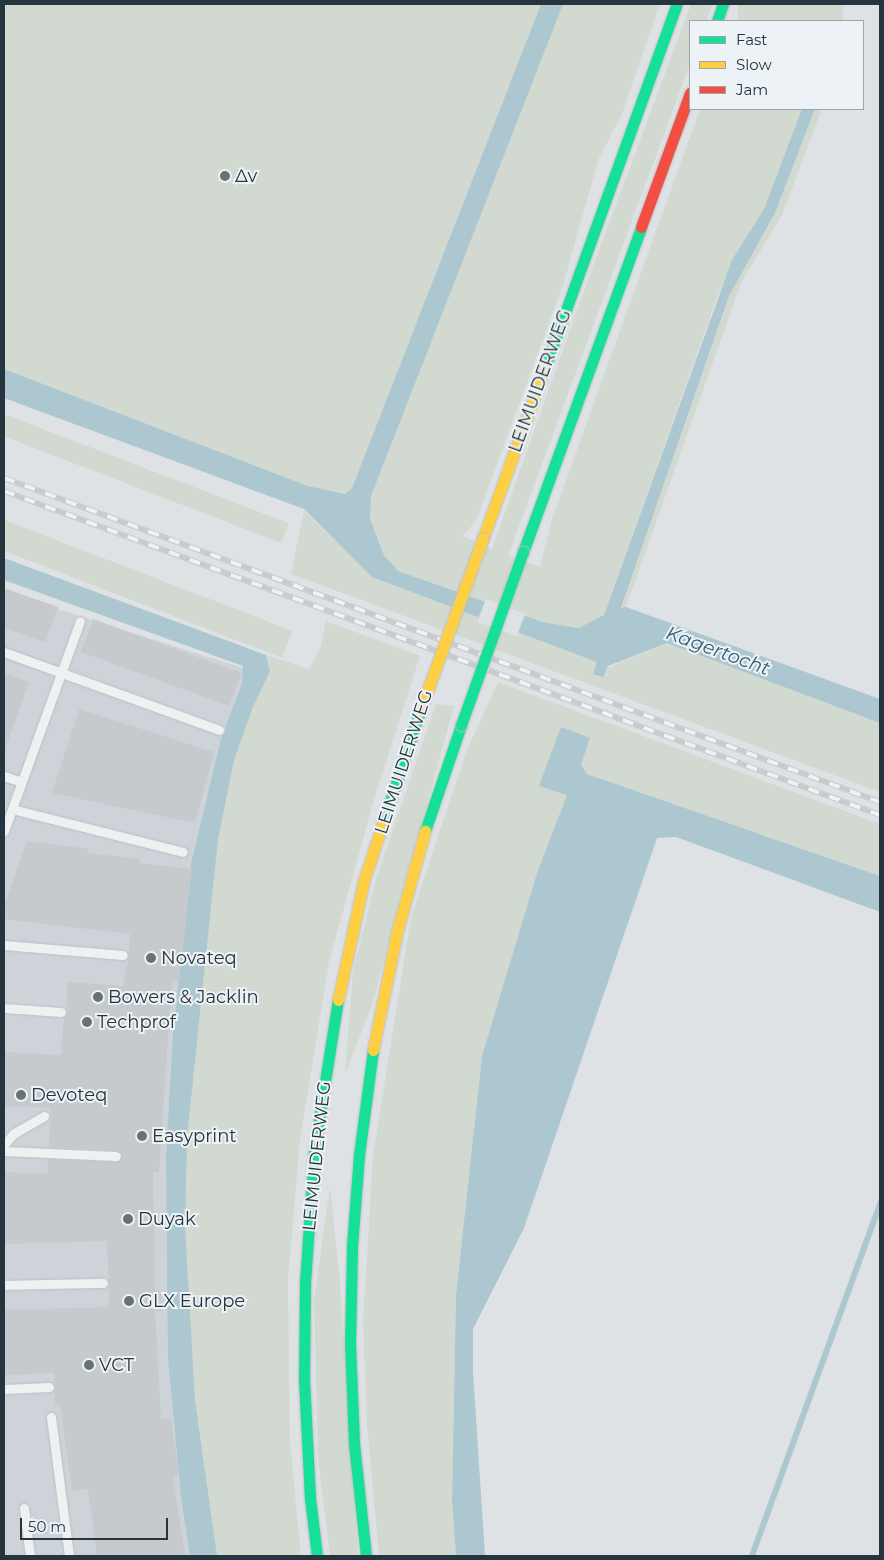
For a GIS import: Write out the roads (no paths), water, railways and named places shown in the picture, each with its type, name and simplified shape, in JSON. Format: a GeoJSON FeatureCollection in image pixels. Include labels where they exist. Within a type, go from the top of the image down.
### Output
{"type":"FeatureCollection","features":[{"type":"Feature","properties":{"kind":"main road","name":"LEIMUIDERWEG"},"geometry":{"type":"LineString","coordinates":[[317,1556],[310,1498],[304,1379],[305,1283],[314,1151],[340,985],[364,880],[420,710],[678,4]]}},
{"type":"Feature","properties":{"kind":"main road"},"geometry":{"type":"LineString","coordinates":[[716,20],[723,4]]}},
{"type":"Feature","properties":{"kind":"main road"},"geometry":{"type":"LineString","coordinates":[[366,1556],[354,1443],[350,1344],[352,1246],[359,1155],[371,1061],[397,932],[425,831],[461,725],[689,96]]}},
{"type":"Feature","properties":{"kind":"lane"},"geometry":{"type":"LineString","coordinates":[[4,831],[80,621]]}},
{"type":"Feature","properties":{"kind":"lane"},"geometry":{"type":"LineString","coordinates":[[4,652],[60,674],[219,730]]}},
{"type":"Feature","properties":{"kind":"lane"},"geometry":{"type":"LineString","coordinates":[[4,776],[21,782]]}},
{"type":"Feature","properties":{"kind":"lane"},"geometry":{"type":"LineString","coordinates":[[12,809],[183,852]]}},
{"type":"Feature","properties":{"kind":"lane"},"geometry":{"type":"LineString","coordinates":[[4,945],[123,954]]}},
{"type":"Feature","properties":{"kind":"lane"},"geometry":{"type":"LineString","coordinates":[[4,1008],[61,1012]]}},
{"type":"Feature","properties":{"kind":"lane"},"geometry":{"type":"LineString","coordinates":[[4,1145],[13,1134],[44,1116]]}},
{"type":"Feature","properties":{"kind":"lane"},"geometry":{"type":"LineString","coordinates":[[4,1151],[116,1156]]}},
{"type":"Feature","properties":{"kind":"lane"},"geometry":{"type":"LineString","coordinates":[[4,1285],[103,1283]]}},
{"type":"Feature","properties":{"kind":"lane"},"geometry":{"type":"LineString","coordinates":[[4,1390],[49,1387]]}},
{"type":"Feature","properties":{"kind":"lane"},"geometry":{"type":"LineString","coordinates":[[51,1417],[69,1556]]}},
{"type":"Feature","properties":{"kind":"lane"},"geometry":{"type":"LineString","coordinates":[[24,1508],[30,1556]]}},
{"type":"Feature","properties":{"kind":"water","name":"Kagertocht"},"geometry":{"type":"Polygon","coordinates":[[[541,4],[563,4],[371,496],[370,519],[384,555],[398,571],[543,622],[579,628],[604,615],[732,260],[764,209],[802,110],[815,110],[775,213],[729,296],[621,608],[626,607],[880,699],[880,723],[667,643],[608,666],[603,677],[593,674],[597,662],[372,577],[304,509],[4,398],[4,369],[308,486],[345,494],[352,488],[541,4]]]}},
{"type":"Feature","properties":{"kind":"water"},"geometry":{"type":"Polygon","coordinates":[[[4,558],[266,655],[270,671],[252,709],[234,760],[218,839],[187,1138],[185,1228],[195,1401],[217,1556],[190,1556],[181,1497],[168,1358],[166,1155],[173,1035],[191,864],[221,739],[242,683],[243,666],[4,580],[4,558]]]}},
{"type":"Feature","properties":{"kind":"water"},"geometry":{"type":"Polygon","coordinates":[[[561,727],[590,738],[581,765],[587,774],[880,876],[880,912],[676,837],[657,838],[524,1228],[473,1329],[473,1371],[485,1556],[456,1556],[452,1501],[456,1295],[482,1056],[537,873],[567,795],[539,786],[561,727]]]}},
{"type":"Feature","properties":{"kind":"waterway"},"geometry":{"type":"LineString","coordinates":[[752,1556],[880,1204]]}},
{"type":"Feature","properties":{"kind":"railway"},"geometry":{"type":"LineString","coordinates":[[4,478],[880,802]]}},
{"type":"Feature","properties":{"kind":"railway"},"geometry":{"type":"LineString","coordinates":[[4,491],[880,815]]}},
{"type":"Feature","properties":{"kind":"place","name":"∆v"},"geometry":{"type":"Point","coordinates":[225,176]}},
{"type":"Feature","properties":{"kind":"place","name":"Novateq"},"geometry":{"type":"Point","coordinates":[151,958]}},
{"type":"Feature","properties":{"kind":"place","name":"Bowers & Jacklin"},"geometry":{"type":"Point","coordinates":[98,997]}},
{"type":"Feature","properties":{"kind":"place","name":"Techprof"},"geometry":{"type":"Point","coordinates":[87,1022]}},
{"type":"Feature","properties":{"kind":"place","name":"Devoteq"},"geometry":{"type":"Point","coordinates":[21,1095]}},
{"type":"Feature","properties":{"kind":"place","name":"Easyprint"},"geometry":{"type":"Point","coordinates":[142,1136]}},
{"type":"Feature","properties":{"kind":"place","name":"Duyak"},"geometry":{"type":"Point","coordinates":[128,1219]}},
{"type":"Feature","properties":{"kind":"place","name":"GLX Europe"},"geometry":{"type":"Point","coordinates":[129,1301]}},
{"type":"Feature","properties":{"kind":"place","name":"VCT"},"geometry":{"type":"Point","coordinates":[89,1365]}}]}
